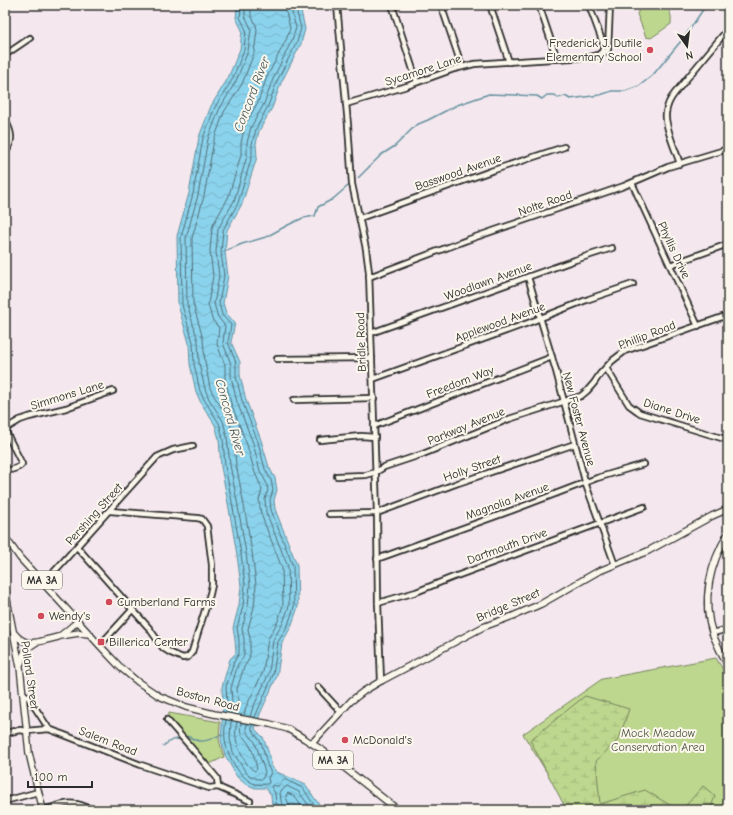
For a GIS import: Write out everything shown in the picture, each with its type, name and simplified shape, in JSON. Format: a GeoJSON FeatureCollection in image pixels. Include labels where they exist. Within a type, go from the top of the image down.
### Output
{"type":"FeatureCollection","features":[{"type":"Feature","properties":{"kind":"main road","name":"Bridge Street"},"geometry":{"type":"LineString","coordinates":[[312,744],[351,701],[381,681],[482,627],[541,604],[597,572],[651,550],[728,509]]}},
{"type":"Feature","properties":{"kind":"main road"},"geometry":{"type":"LineString","coordinates":[[728,534],[715,558],[709,581],[708,600],[708,614],[713,633],[728,665]]}},
{"type":"Feature","properties":{"kind":"main road","name":"Boston Road"},"geometry":{"type":"LineString","coordinates":[[6,539],[20,558],[121,668],[132,678],[155,693],[186,707],[288,729],[306,739],[398,810]]}},
{"type":"Feature","properties":{"kind":"main road","name":"Pollard Street"},"geometry":{"type":"LineString","coordinates":[[5,589],[20,667],[26,731],[32,766],[44,810]]}},
{"type":"Feature","properties":{"kind":"main road"},"geometry":{"type":"LineString","coordinates":[[58,637],[78,620]]}},
{"type":"Feature","properties":{"kind":"main road"},"geometry":{"type":"LineString","coordinates":[[13,631],[21,641],[29,643],[79,633],[90,634]]}},
{"type":"Feature","properties":{"kind":"main road"},"geometry":{"type":"LineString","coordinates":[[20,667],[24,652],[35,643]]}},
{"type":"Feature","properties":{"kind":"street","name":"Bridle Road"},"geometry":{"type":"LineString","coordinates":[[337,5],[352,184],[366,249],[369,277],[374,398],[381,681]]}},
{"type":"Feature","properties":{"kind":"street"},"geometry":{"type":"LineString","coordinates":[[392,5],[417,82]]}},
{"type":"Feature","properties":{"kind":"street"},"geometry":{"type":"LineString","coordinates":[[441,5],[462,67]]}},
{"type":"Feature","properties":{"kind":"street"},"geometry":{"type":"LineString","coordinates":[[490,5],[508,62]]}},
{"type":"Feature","properties":{"kind":"street"},"geometry":{"type":"LineString","coordinates":[[538,5],[557,59]]}},
{"type":"Feature","properties":{"kind":"street"},"geometry":{"type":"LineString","coordinates":[[589,5],[604,46],[602,52]]}},
{"type":"Feature","properties":{"kind":"street"},"geometry":{"type":"LineString","coordinates":[[602,52],[606,52],[608,50],[610,5]]}},
{"type":"Feature","properties":{"kind":"street"},"geometry":{"type":"LineString","coordinates":[[680,164],[665,115],[669,101],[728,29]]}},
{"type":"Feature","properties":{"kind":"street"},"geometry":{"type":"LineString","coordinates":[[5,54],[30,38]]}},
{"type":"Feature","properties":{"kind":"street","name":"Sycamore Lane"},"geometry":{"type":"LineString","coordinates":[[346,104],[474,64],[590,57],[598,55],[602,52]]}},
{"type":"Feature","properties":{"kind":"street"},"geometry":{"type":"LineString","coordinates":[[5,120],[10,130],[11,137],[9,147],[5,153]]}},
{"type":"Feature","properties":{"kind":"street","name":"Basswood Avenue"},"geometry":{"type":"LineString","coordinates":[[360,218],[491,171],[564,147]]}},
{"type":"Feature","properties":{"kind":"street","name":"Nolte Road"},"geometry":{"type":"LineString","coordinates":[[369,277],[467,240],[632,183],[659,171],[728,149]]}},
{"type":"Feature","properties":{"kind":"street","name":"Phyllis Drive"},"geometry":{"type":"LineString","coordinates":[[632,183],[698,326]]}},
{"type":"Feature","properties":{"kind":"street"},"geometry":{"type":"LineString","coordinates":[[670,265],[728,244]]}},
{"type":"Feature","properties":{"kind":"street","name":"Woodlawn Avenue"},"geometry":{"type":"LineString","coordinates":[[371,333],[612,248]]}},
{"type":"Feature","properties":{"kind":"street","name":"New Foster Avenue"},"geometry":{"type":"LineString","coordinates":[[528,277],[552,358],[585,483],[615,565]]}},
{"type":"Feature","properties":{"kind":"street","name":"Applewood Avenue"},"geometry":{"type":"LineString","coordinates":[[373,379],[633,284]]}},
{"type":"Feature","properties":{"kind":"street","name":"Phillip Road"},"geometry":{"type":"LineString","coordinates":[[564,402],[581,396],[588,391],[612,361],[625,351],[728,315]]}},
{"type":"Feature","properties":{"kind":"street"},"geometry":{"type":"LineString","coordinates":[[277,359],[372,358]]}},
{"type":"Feature","properties":{"kind":"street","name":"Freedom Way"},"geometry":{"type":"LineString","coordinates":[[374,426],[552,358]]}},
{"type":"Feature","properties":{"kind":"street","name":"Diane Drive"},"geometry":{"type":"LineString","coordinates":[[606,368],[629,405],[640,413],[728,440]]}},
{"type":"Feature","properties":{"kind":"street","name":"Simmons Lane"},"geometry":{"type":"LineString","coordinates":[[5,471],[19,467],[22,464],[5,429],[20,420],[66,408],[113,391]]}},
{"type":"Feature","properties":{"kind":"street"},"geometry":{"type":"LineString","coordinates":[[294,400],[374,398]]}},
{"type":"Feature","properties":{"kind":"street","name":"Parkway Avenue"},"geometry":{"type":"LineString","coordinates":[[337,476],[376,472],[384,467],[423,454],[509,419],[564,402]]}},
{"type":"Feature","properties":{"kind":"street"},"geometry":{"type":"LineString","coordinates":[[320,440],[361,436],[375,437]]}},
{"type":"Feature","properties":{"kind":"street","name":"Holly Street"},"geometry":{"type":"LineString","coordinates":[[328,514],[377,513],[458,483],[575,444]]}},
{"type":"Feature","properties":{"kind":"street","name":"Pershing Street"},"geometry":{"type":"LineString","coordinates":[[44,583],[157,457],[173,450],[193,446]]}},
{"type":"Feature","properties":{"kind":"street","name":"Magnolia Avenue"},"geometry":{"type":"LineString","coordinates":[[377,559],[597,478],[644,464]]}},
{"type":"Feature","properties":{"kind":"street","name":"Dartmouth Drive"},"geometry":{"type":"LineString","coordinates":[[378,603],[416,592],[644,507]]}},
{"type":"Feature","properties":{"kind":"street"},"geometry":{"type":"LineString","coordinates":[[77,547],[149,628],[163,648],[170,653],[183,658],[188,657],[192,652],[212,585],[212,565],[207,526],[202,519],[196,518],[110,511]]}},
{"type":"Feature","properties":{"kind":"street"},"geometry":{"type":"LineString","coordinates":[[100,645],[132,610]]}},
{"type":"Feature","properties":{"kind":"street"},"geometry":{"type":"LineString","coordinates":[[713,633],[728,629]]}},
{"type":"Feature","properties":{"kind":"street"},"geometry":{"type":"LineString","coordinates":[[318,687],[341,712]]}},
{"type":"Feature","properties":{"kind":"street"},"geometry":{"type":"LineString","coordinates":[[23,694],[28,697],[49,729]]}},
{"type":"Feature","properties":{"kind":"street"},"geometry":{"type":"LineString","coordinates":[[167,720],[216,778],[218,787]]}},
{"type":"Feature","properties":{"kind":"street","name":"Salem Road"},"geometry":{"type":"LineString","coordinates":[[5,733],[20,730],[26,731],[49,729],[141,764],[209,788],[218,787],[250,800]]}},
{"type":"Feature","properties":{"kind":"street"},"geometry":{"type":"LineString","coordinates":[[5,801],[38,792]]}},
{"type":"Feature","properties":{"kind":"street"},"geometry":{"type":"LineString","coordinates":[[44,810],[74,804],[94,810]]}},
{"type":"Feature","properties":{"kind":"green space"},"geometry":{"type":"Polygon","coordinates":[[[644,5],[660,5],[668,9],[670,12],[671,24],[651,38],[646,37],[637,14],[640,8],[644,5]]]}},
{"type":"Feature","properties":{"kind":"green space","name":"Mock Meadow Conservation Area"},"geometry":{"type":"Polygon","coordinates":[[[716,658],[728,678],[728,810],[570,810],[523,734],[602,679],[716,658]]]}},
{"type":"Feature","properties":{"kind":"green space"},"geometry":{"type":"Polygon","coordinates":[[[585,696],[629,709],[619,739],[596,761],[600,804],[645,790],[678,810],[566,810],[530,740],[585,696]]]}},
{"type":"Feature","properties":{"kind":"green space"},"geometry":{"type":"Polygon","coordinates":[[[169,713],[220,722],[219,740],[224,757],[208,765],[168,717],[169,713]]]}},
{"type":"Feature","properties":{"kind":"green space"},"geometry":{"type":"Polygon","coordinates":[[[703,786],[715,796],[710,810],[682,810],[703,786]]]}},
{"type":"Feature","properties":{"kind":"water","name":"Concord River"},"geometry":{"type":"Polygon","coordinates":[[[236,5],[298,5],[305,29],[301,44],[281,83],[272,108],[259,131],[256,144],[257,157],[242,204],[227,230],[225,252],[228,276],[223,303],[226,313],[235,323],[231,342],[240,362],[240,375],[246,400],[269,467],[275,478],[277,490],[274,500],[275,509],[297,565],[298,607],[291,627],[282,643],[277,676],[255,729],[263,737],[272,767],[277,772],[306,785],[324,810],[276,810],[272,806],[271,795],[266,788],[255,788],[244,783],[237,777],[225,755],[221,740],[223,708],[222,687],[230,659],[236,653],[233,628],[239,605],[241,586],[221,467],[219,439],[215,425],[196,392],[190,364],[189,343],[178,305],[177,236],[189,193],[199,137],[211,106],[228,78],[240,49],[242,30],[236,18],[236,5]]]}},
{"type":"Feature","properties":{"kind":"waterway"},"geometry":{"type":"LineString","coordinates":[[358,178],[381,155],[395,146],[416,125],[457,105],[489,94],[537,96],[542,99],[547,95],[555,95],[558,98],[565,96],[570,99],[600,95],[612,91],[625,91],[639,86],[652,76],[686,35],[706,5]]}},
{"type":"Feature","properties":{"kind":"waterway"},"geometry":{"type":"LineString","coordinates":[[223,252],[242,244],[266,237],[303,218],[315,216],[318,207],[333,199],[348,186]]}},
{"type":"Feature","properties":{"kind":"waterway"},"geometry":{"type":"LineString","coordinates":[[185,736],[198,741],[203,741],[222,735]]}},
{"type":"Feature","properties":{"kind":"waterway"},"geometry":{"type":"LineString","coordinates":[[163,746],[172,740],[179,739]]}},
{"type":"Feature","properties":{"kind":"place","name":"Frederick J. Dutile Elementary School"},"geometry":{"type":"Point","coordinates":[650,50]}},
{"type":"Feature","properties":{"kind":"place","name":"Cumberland Farms"},"geometry":{"type":"Point","coordinates":[109,602]}},
{"type":"Feature","properties":{"kind":"place","name":"Wendy's"},"geometry":{"type":"Point","coordinates":[41,616]}},
{"type":"Feature","properties":{"kind":"place","name":"Billerica Center"},"geometry":{"type":"Point","coordinates":[101,642]}},
{"type":"Feature","properties":{"kind":"place","name":"McDonald's"},"geometry":{"type":"Point","coordinates":[345,740]}}]}
